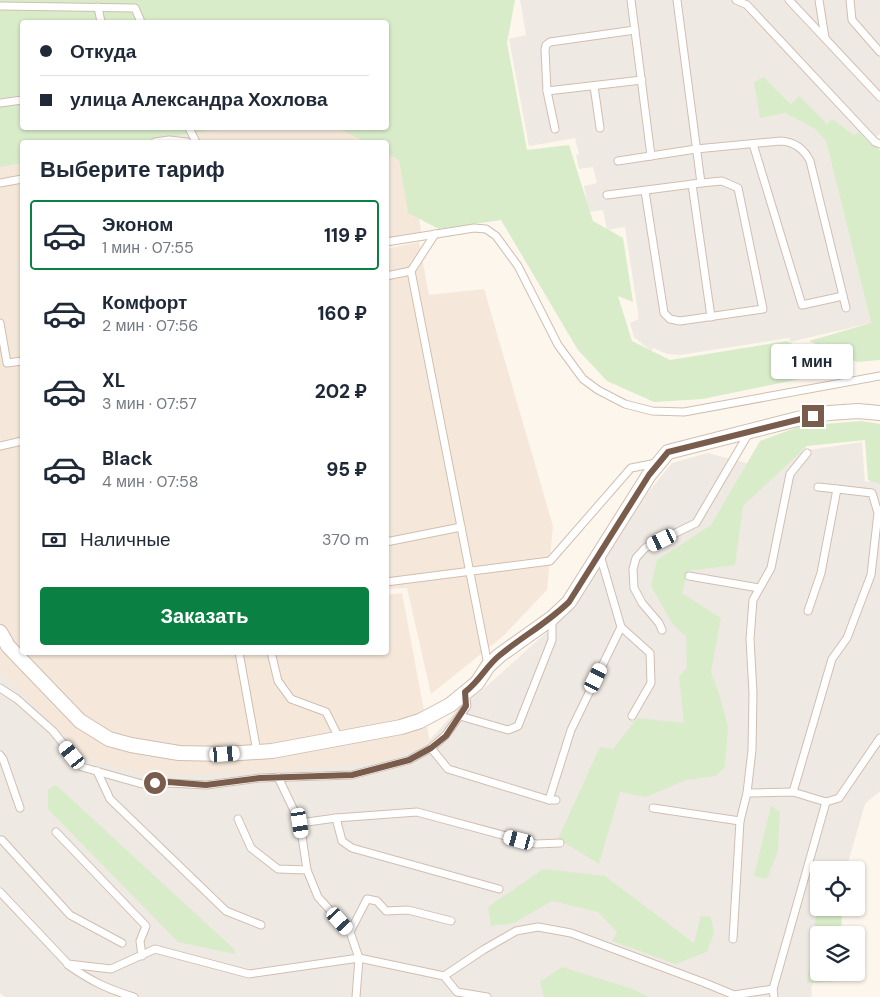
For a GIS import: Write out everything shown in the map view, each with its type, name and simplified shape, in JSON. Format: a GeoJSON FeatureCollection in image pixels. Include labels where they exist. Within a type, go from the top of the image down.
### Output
{"type":"FeatureCollection","features":[{"type":"Feature","properties":{"kind":"street"},"geometry":{"type":"LineString","coordinates":[[0,632],[8,646],[80,721],[109,739],[131,745],[179,753],[225,754],[272,751],[401,727],[420,721],[450,705],[477,683],[488,666],[500,655],[552,618],[569,602],[649,475],[668,452],[829,413],[858,411],[880,413]]}},
{"type":"Feature","properties":{"kind":"lane"},"geometry":{"type":"LineString","coordinates":[[631,0],[651,156]]}},
{"type":"Feature","properties":{"kind":"lane"},"geometry":{"type":"LineString","coordinates":[[677,0],[701,184]]}},
{"type":"Feature","properties":{"kind":"lane"},"geometry":{"type":"LineString","coordinates":[[736,0],[747,5],[875,142],[880,144]]}},
{"type":"Feature","properties":{"kind":"lane"},"geometry":{"type":"LineString","coordinates":[[789,0],[880,97]]}},
{"type":"Feature","properties":{"kind":"lane"},"geometry":{"type":"LineString","coordinates":[[819,0],[826,38]]}},
{"type":"Feature","properties":{"kind":"lane"},"geometry":{"type":"LineString","coordinates":[[850,0],[852,20],[880,52]]}},
{"type":"Feature","properties":{"kind":"lane"},"geometry":{"type":"LineString","coordinates":[[0,6],[135,8],[141,20]]}},
{"type":"Feature","properties":{"kind":"lane"},"geometry":{"type":"LineString","coordinates":[[98,7],[101,20]]}},
{"type":"Feature","properties":{"kind":"lane"},"geometry":{"type":"LineString","coordinates":[[555,129],[547,91],[546,44],[635,30]]}},
{"type":"Feature","properties":{"kind":"lane"},"geometry":{"type":"LineString","coordinates":[[547,91],[642,80]]}},
{"type":"Feature","properties":{"kind":"lane"},"geometry":{"type":"LineString","coordinates":[[594,86],[600,128]]}},
{"type":"Feature","properties":{"kind":"lane"},"geometry":{"type":"LineString","coordinates":[[0,103],[20,100]]}},
{"type":"Feature","properties":{"kind":"lane"},"geometry":{"type":"LineString","coordinates":[[618,161],[696,149],[781,141],[792,142],[806,153],[810,162],[846,308]]}},
{"type":"Feature","properties":{"kind":"lane"},"geometry":{"type":"LineString","coordinates":[[753,144],[802,305],[843,296]]}},
{"type":"Feature","properties":{"kind":"lane"},"geometry":{"type":"LineString","coordinates":[[0,183],[20,178]]}},
{"type":"Feature","properties":{"kind":"lane"},"geometry":{"type":"LineString","coordinates":[[606,195],[722,181],[738,188],[763,309],[680,321],[670,319],[664,313],[646,191]]}},
{"type":"Feature","properties":{"kind":"lane"},"geometry":{"type":"LineString","coordinates":[[692,184],[711,317]]}},
{"type":"Feature","properties":{"kind":"lane"},"geometry":{"type":"LineString","coordinates":[[389,242],[474,228],[486,229],[496,236],[518,266],[558,344],[583,378],[598,390],[625,404],[652,411],[684,412],[880,376]]}},
{"type":"Feature","properties":{"kind":"lane"},"geometry":{"type":"LineString","coordinates":[[435,234],[411,271],[488,666]]}},
{"type":"Feature","properties":{"kind":"lane"},"geometry":{"type":"LineString","coordinates":[[389,275],[411,271]]}},
{"type":"Feature","properties":{"kind":"lane"},"geometry":{"type":"LineString","coordinates":[[0,323],[7,363],[20,361]]}},
{"type":"Feature","properties":{"kind":"lane"},"geometry":{"type":"LineString","coordinates":[[662,630],[634,588],[633,569],[636,558],[645,548],[696,523],[750,431]]}},
{"type":"Feature","properties":{"kind":"lane"},"geometry":{"type":"LineString","coordinates":[[0,446],[20,441]]}},
{"type":"Feature","properties":{"kind":"lane"},"geometry":{"type":"LineString","coordinates":[[733,939],[740,821],[748,793],[752,750],[753,703],[750,640],[753,600],[771,568],[790,474],[807,453]]}},
{"type":"Feature","properties":{"kind":"lane"},"geometry":{"type":"LineString","coordinates":[[389,582],[550,560],[631,468],[659,462]]}},
{"type":"Feature","properties":{"kind":"lane"},"geometry":{"type":"LineString","coordinates":[[793,792],[832,659],[847,638],[871,574],[878,513],[872,493],[818,487]]}},
{"type":"Feature","properties":{"kind":"lane"},"geometry":{"type":"LineString","coordinates":[[808,611],[821,573],[837,489]]}},
{"type":"Feature","properties":{"kind":"lane"},"geometry":{"type":"LineString","coordinates":[[389,541],[461,527]]}},
{"type":"Feature","properties":{"kind":"lane"},"geometry":{"type":"LineString","coordinates":[[599,552],[621,626],[650,653],[651,683],[632,716]]}},
{"type":"Feature","properties":{"kind":"lane"},"geometry":{"type":"LineString","coordinates":[[689,576],[759,588]]}},
{"type":"Feature","properties":{"kind":"lane"},"geometry":{"type":"LineString","coordinates":[[460,716],[508,730],[518,726],[552,640],[552,618]]}},
{"type":"Feature","properties":{"kind":"lane"},"geometry":{"type":"LineString","coordinates":[[431,748],[448,769],[552,800],[571,730],[621,626]]}},
{"type":"Feature","properties":{"kind":"lane"},"geometry":{"type":"LineString","coordinates":[[240,655],[256,752]]}},
{"type":"Feature","properties":{"kind":"lane"},"geometry":{"type":"LineString","coordinates":[[272,655],[278,681],[291,698],[326,712],[339,738]]}},
{"type":"Feature","properties":{"kind":"lane"},"geometry":{"type":"LineString","coordinates":[[0,688],[17,699],[53,731],[82,767],[142,784],[168,782],[206,785],[260,778],[352,775],[409,760],[431,748],[446,736],[466,706],[465,692]]}},
{"type":"Feature","properties":{"kind":"lane"},"geometry":{"type":"LineString","coordinates":[[748,793],[793,792],[826,802],[839,798],[880,738]]}},
{"type":"Feature","properties":{"kind":"lane"},"geometry":{"type":"LineString","coordinates":[[0,755],[20,808]]}},
{"type":"Feature","properties":{"kind":"lane"},"geometry":{"type":"LineString","coordinates":[[97,771],[110,799],[226,911],[261,925]]}},
{"type":"Feature","properties":{"kind":"lane"},"geometry":{"type":"LineString","coordinates":[[278,778],[300,823],[307,870],[318,897],[350,932],[359,958],[356,997]]}},
{"type":"Feature","properties":{"kind":"lane"},"geometry":{"type":"LineString","coordinates":[[774,997],[773,989],[826,802]]}},
{"type":"Feature","properties":{"kind":"lane"},"geometry":{"type":"LineString","coordinates":[[652,808],[740,821]]}},
{"type":"Feature","properties":{"kind":"lane"},"geometry":{"type":"LineString","coordinates":[[300,823],[336,818],[417,812],[536,844],[560,843]]}},
{"type":"Feature","properties":{"kind":"lane"},"geometry":{"type":"LineString","coordinates":[[336,818],[342,841],[352,848],[499,890]]}},
{"type":"Feature","properties":{"kind":"lane"},"geometry":{"type":"LineString","coordinates":[[238,819],[251,848],[278,869],[307,870]]}},
{"type":"Feature","properties":{"kind":"lane"},"geometry":{"type":"LineString","coordinates":[[56,832],[146,926],[140,941],[142,956]]}},
{"type":"Feature","properties":{"kind":"lane"},"geometry":{"type":"LineString","coordinates":[[0,840],[70,915],[122,942]]}},
{"type":"Feature","properties":{"kind":"lane"},"geometry":{"type":"LineString","coordinates":[[0,892],[3,900],[68,964],[88,980],[134,997]]}},
{"type":"Feature","properties":{"kind":"lane"},"geometry":{"type":"LineString","coordinates":[[350,932],[366,899],[377,901],[386,911],[408,910],[451,921]]}},
{"type":"Feature","properties":{"kind":"lane"},"geometry":{"type":"LineString","coordinates":[[444,976],[516,931],[538,927],[571,933],[734,995],[773,989]]}},
{"type":"Feature","properties":{"kind":"lane"},"geometry":{"type":"LineString","coordinates":[[68,964],[111,969],[155,950],[248,974],[359,958],[444,976],[457,992],[487,997]]}},
{"type":"Feature","properties":{"kind":"shaded area"},"geometry":{"type":"Polygon","coordinates":[[[0,0],[20,20],[20,130],[365,130],[383,140],[20,140],[20,655],[389,655],[389,595],[402,593],[431,748],[352,775],[207,785],[97,771],[0,672],[0,0]]]}},
{"type":"Feature","properties":{"kind":"shaded area"},"geometry":{"type":"Polygon","coordinates":[[[520,0],[880,0],[880,134],[869,143],[859,132],[854,136],[832,120],[827,125],[799,97],[791,104],[764,77],[785,113],[815,129],[826,141],[871,323],[790,342],[789,338],[680,355],[668,354],[653,348],[651,351],[634,337],[630,323],[639,319],[625,227],[607,230],[603,210],[589,212],[584,186],[597,183],[593,167],[579,169],[576,155],[579,154],[575,138],[529,146],[509,39],[526,35],[520,0]]]}},
{"type":"Feature","properties":{"kind":"shaded area"},"geometry":{"type":"Polygon","coordinates":[[[389,144],[410,156],[422,238],[389,244],[389,144]]]}},
{"type":"Feature","properties":{"kind":"shaded area"},"geometry":{"type":"Polygon","coordinates":[[[419,242],[429,295],[484,289],[553,526],[547,590],[502,637],[431,694],[407,588],[389,589],[389,248],[419,242]]]}},
{"type":"Feature","properties":{"kind":"shaded area"},"geometry":{"type":"Polygon","coordinates":[[[862,442],[865,482],[880,479],[880,791],[865,804],[849,861],[810,861],[810,916],[819,916],[819,926],[810,926],[810,981],[813,981],[811,989],[812,997],[5,997],[0,993],[0,672],[88,759],[149,776],[278,771],[381,762],[426,744],[457,710],[488,685],[560,620],[585,587],[622,525],[672,463],[708,453],[765,468],[776,455],[862,442]]]}},
{"type":"Feature","properties":{"kind":"green space"},"geometry":{"type":"Polygon","coordinates":[[[0,0],[515,0],[507,43],[527,150],[569,145],[593,221],[623,238],[633,302],[618,296],[632,341],[670,360],[787,341],[843,370],[703,399],[654,402],[607,381],[578,350],[501,220],[439,229],[408,213],[399,160],[389,155],[389,140],[362,140],[342,130],[389,130],[389,20],[20,20],[20,130],[212,130],[149,140],[20,140],[20,163],[0,167],[0,0]]]}},
{"type":"Feature","properties":{"kind":"green space"},"geometry":{"type":"Polygon","coordinates":[[[764,77],[791,104],[799,96],[827,124],[832,119],[854,135],[859,132],[869,143],[880,150],[880,360],[857,362],[809,341],[871,323],[826,141],[815,129],[785,113],[760,118],[754,82],[764,77]]]}},
{"type":"Feature","properties":{"kind":"green space"},"geometry":{"type":"Polygon","coordinates":[[[861,421],[880,424],[880,484],[868,480],[865,440],[807,446],[743,506],[735,565],[688,571],[682,593],[721,618],[711,672],[728,727],[725,767],[716,776],[686,780],[646,797],[620,792],[599,864],[558,839],[600,747],[613,749],[637,718],[684,723],[679,676],[687,668],[686,637],[672,623],[651,586],[657,560],[711,525],[760,441],[801,426],[861,421]]]}},
{"type":"Feature","properties":{"kind":"green space"},"geometry":{"type":"Polygon","coordinates":[[[56,785],[235,950],[235,954],[178,942],[48,809],[48,789],[56,785]]]}},
{"type":"Feature","properties":{"kind":"green space"},"geometry":{"type":"Polygon","coordinates":[[[771,806],[780,812],[778,851],[767,879],[754,876],[771,806]]]}},
{"type":"Feature","properties":{"kind":"green space"},"geometry":{"type":"Polygon","coordinates":[[[543,869],[605,876],[694,943],[701,916],[711,917],[714,933],[707,952],[675,964],[612,941],[617,932],[598,912],[552,901],[514,923],[491,926],[488,907],[543,869]]]}},
{"type":"Feature","properties":{"kind":"green space"},"geometry":{"type":"Polygon","coordinates":[[[816,916],[842,916],[841,926],[815,926],[816,916]]]}},
{"type":"Feature","properties":{"kind":"green space"},"geometry":{"type":"Polygon","coordinates":[[[810,961],[810,981],[840,981],[807,983],[810,961]]]}},
{"type":"Feature","properties":{"kind":"green space"},"geometry":{"type":"Polygon","coordinates":[[[562,967],[633,989],[649,997],[544,997],[540,982],[562,967]]]}},
{"type":"Feature","properties":{"kind":"route"},"geometry":{"type":"LineString","coordinates":[[155,783],[168,782],[206,785],[260,778],[352,775],[409,760],[431,748],[446,736],[460,716],[466,706],[465,692],[477,683],[488,666],[500,655],[552,618],[569,602],[649,475],[668,452],[813,416]]}}]}
